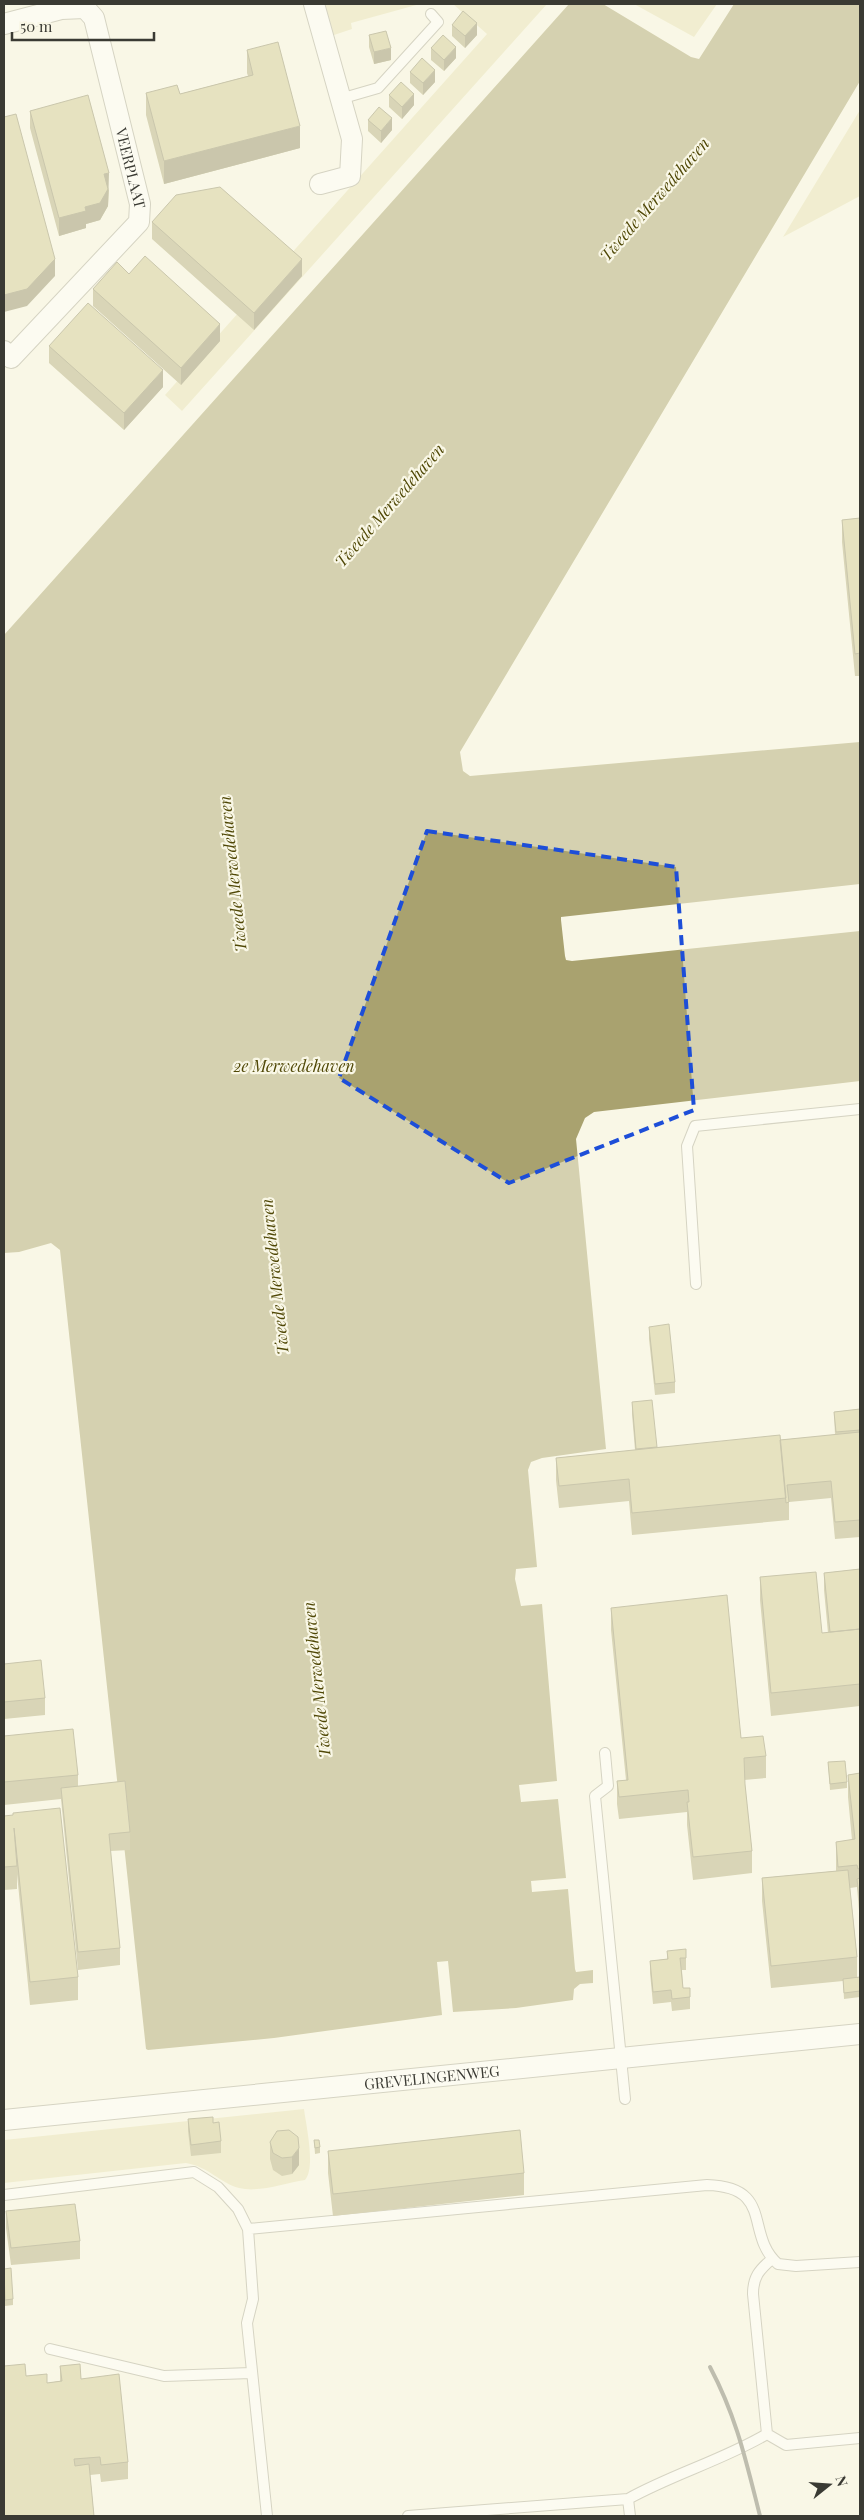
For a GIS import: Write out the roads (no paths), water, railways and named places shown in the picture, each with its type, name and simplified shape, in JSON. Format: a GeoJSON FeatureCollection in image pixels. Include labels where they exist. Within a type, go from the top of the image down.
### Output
{"type":"FeatureCollection","features":[{"type":"Feature","properties":{"kind":"street"},"geometry":{"type":"LineString","coordinates":[[314,4],[352,138],[350,176],[320,184]]}},
{"type":"Feature","properties":{"kind":"street","name":"VEERPLAAT"},"geometry":{"type":"LineString","coordinates":[[4,24],[61,9],[85,8],[94,18],[140,204],[139,222],[11,358],[4,351]]}},
{"type":"Feature","properties":{"kind":"street","name":"GREVELINGENWEG"},"geometry":{"type":"LineString","coordinates":[[4,2120],[860,2034]]}},
{"type":"Feature","properties":{"kind":"lane"},"geometry":{"type":"LineString","coordinates":[[340,99],[378,88],[438,22],[431,14]]}},
{"type":"Feature","properties":{"kind":"lane"},"geometry":{"type":"LineString","coordinates":[[696,1284],[687,1146],[695,1126],[860,1109]]}},
{"type":"Feature","properties":{"kind":"lane"},"geometry":{"type":"LineString","coordinates":[[605,1753],[608,1786],[595,1796],[625,2099]]}},
{"type":"Feature","properties":{"kind":"lane"},"geometry":{"type":"LineString","coordinates":[[4,2195],[194,2172],[218,2187],[238,2209],[248,2229],[253,2298],[247,2323],[267,2516]]}},
{"type":"Feature","properties":{"kind":"lane"},"geometry":{"type":"LineString","coordinates":[[248,2229],[697,2186],[726,2186],[740,2192],[751,2204],[759,2220],[767,2249],[772,2259],[778,2264],[796,2266],[860,2262]]}},
{"type":"Feature","properties":{"kind":"lane"},"geometry":{"type":"LineString","coordinates":[[767,2434],[753,2282],[757,2274],[772,2259]]}},
{"type":"Feature","properties":{"kind":"lane"},"geometry":{"type":"LineString","coordinates":[[50,2349],[164,2376],[251,2373]]}},
{"type":"Feature","properties":{"kind":"lane"},"geometry":{"type":"LineString","coordinates":[[767,2434],[786,2446],[860,2438]]}},
{"type":"Feature","properties":{"kind":"lane"},"geometry":{"type":"LineString","coordinates":[[408,2516],[628,2499],[659,2482],[736,2450],[767,2434]]}},
{"type":"Feature","properties":{"kind":"lane"},"geometry":{"type":"LineString","coordinates":[[628,2499],[630,2516]]}},
{"type":"Feature","properties":{"kind":"water","name":"2e Merwedehaven"},"geometry":{"type":"Polygon","coordinates":[[[569,4],[603,4],[691,57],[699,59],[734,4],[860,4],[860,81],[460,752],[463,771],[470,776],[860,742],[860,884],[561,917],[561,920],[566,960],[572,961],[860,931],[860,1081],[594,1112],[585,1118],[576,1139],[606,1449],[542,1458],[531,1462],[528,1470],[537,1567],[516,1569],[515,1579],[521,1606],[542,1604],[557,1781],[519,1785],[521,1802],[558,1799],[566,1878],[531,1881],[532,1892],[568,1889],[575,1969],[576,1972],[593,1970],[593,1983],[580,1984],[574,1989],[573,2000],[516,2008],[453,2012],[448,1961],[437,1962],[442,2015],[274,2038],[148,2050],[146,2049],[60,1250],[51,1243],[19,1252],[4,1253],[4,635],[569,4]]]}},
{"type":"Feature","properties":{"kind":"railway"},"geometry":{"type":"LineString","coordinates":[[710,2367],[734,2422],[760,2516]]}},
{"type":"Feature","properties":{"kind":"water label","name":"Tweede Merwedehaven"},"geometry":{"type":"Point","coordinates":[654,199]}},
{"type":"Feature","properties":{"kind":"water label","name":"Tweede Merwedehaven"},"geometry":{"type":"Point","coordinates":[389,505]}},
{"type":"Feature","properties":{"kind":"water label","name":"Tweede Merwedehaven"},"geometry":{"type":"Point","coordinates":[232,874]}},
{"type":"Feature","properties":{"kind":"water label","name":"Tweede Merwedehaven"},"geometry":{"type":"Point","coordinates":[274,1277]}},
{"type":"Feature","properties":{"kind":"water label","name":"Tweede Merwedehaven"},"geometry":{"type":"Point","coordinates":[316,1680]}}]}
